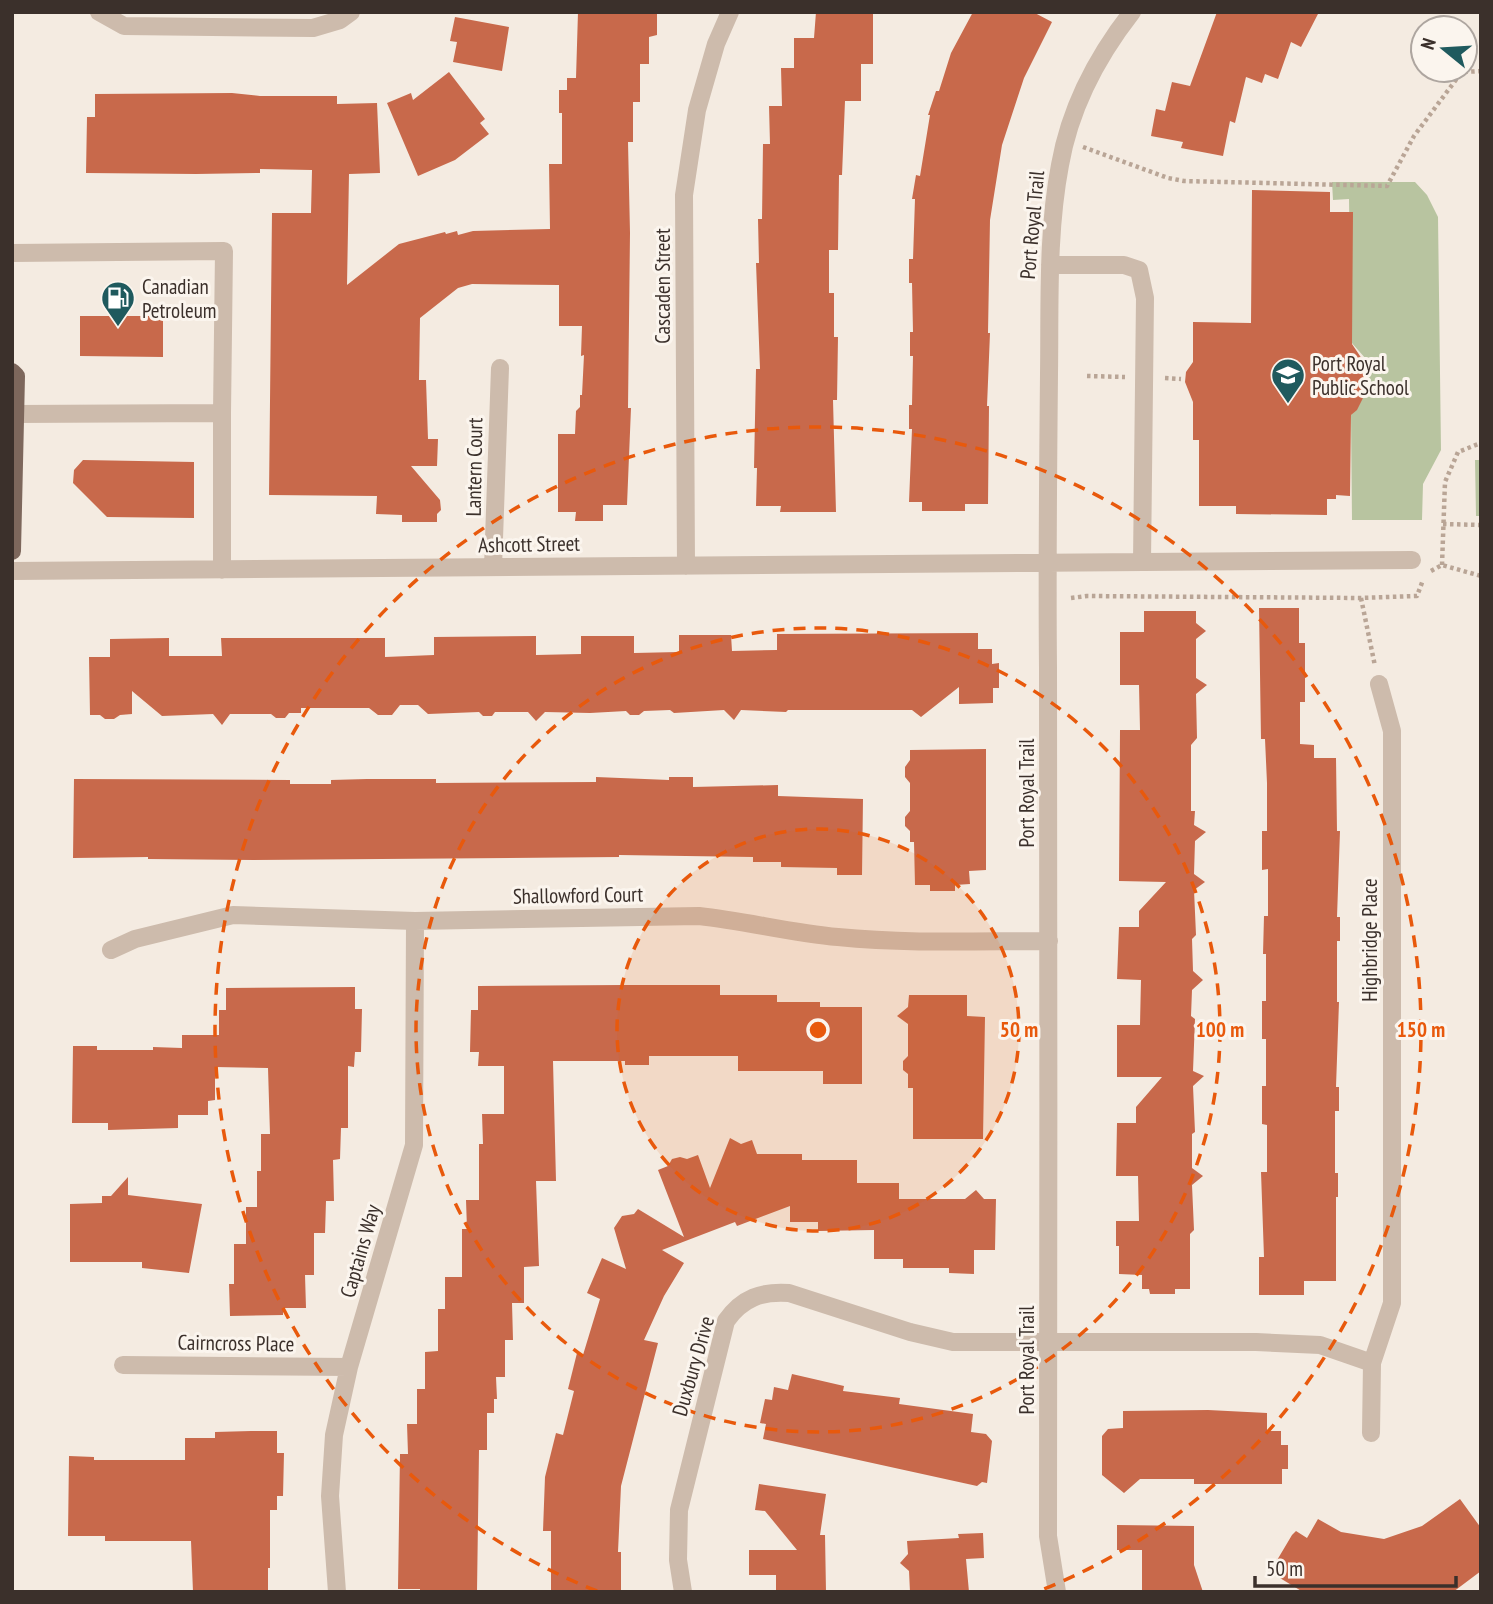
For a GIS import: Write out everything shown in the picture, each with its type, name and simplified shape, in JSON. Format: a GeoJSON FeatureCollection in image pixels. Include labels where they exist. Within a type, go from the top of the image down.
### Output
{"type":"FeatureCollection","features":[{"type":"Feature","properties":{"kind":"main road"},"geometry":{"type":"LineString","coordinates":[[12,372],[16,376],[12,551]]}},
{"type":"Feature","properties":{"kind":"street"},"geometry":{"type":"LineString","coordinates":[[99,12],[124,26],[313,28],[340,20],[352,12]]}},
{"type":"Feature","properties":{"kind":"street","name":"Cascaden Street"},"geometry":{"type":"LineString","coordinates":[[686,566],[684,195],[697,110],[716,44],[730,12]]}},
{"type":"Feature","properties":{"kind":"street","name":"Port Royal Trail"},"geometry":{"type":"LineString","coordinates":[[1057,1592],[1048,1536],[1047,564],[1050,265],[1056,195],[1065,141],[1087,80],[1105,48],[1132,12]]}},
{"type":"Feature","properties":{"kind":"street"},"geometry":{"type":"LineString","coordinates":[[12,253],[224,251],[222,569]]}},
{"type":"Feature","properties":{"kind":"street"},"geometry":{"type":"LineString","coordinates":[[1050,265],[1124,265],[1139,270],[1145,298],[1142,562]]}},
{"type":"Feature","properties":{"kind":"street","name":"Lantern Court"},"geometry":{"type":"LineString","coordinates":[[493,567],[500,368]]}},
{"type":"Feature","properties":{"kind":"street"},"geometry":{"type":"LineString","coordinates":[[15,414],[222,413]]}},
{"type":"Feature","properties":{"kind":"street","name":"Ashcott Street"},"geometry":{"type":"LineString","coordinates":[[12,571],[1412,560]]}},
{"type":"Feature","properties":{"kind":"street","name":"Highbridge Place"},"geometry":{"type":"LineString","coordinates":[[1371,1433],[1372,1363],[1392,1303],[1392,731],[1378,684]]}},
{"type":"Feature","properties":{"kind":"street","name":"Shallowford Court"},"geometry":{"type":"LineString","coordinates":[[111,950],[135,939],[233,915],[415,921],[699,916],[838,937],[888,941],[1049,941]]}},
{"type":"Feature","properties":{"kind":"street","name":"Captains Way"},"geometry":{"type":"LineString","coordinates":[[337,1592],[330,1496],[334,1435],[349,1367],[414,1145],[415,921]]}},
{"type":"Feature","properties":{"kind":"street","name":"Duxbury Drive"},"geometry":{"type":"LineString","coordinates":[[683,1592],[678,1560],[679,1510],[726,1321],[748,1299],[770,1292],[789,1293],[910,1332],[953,1342],[1049,1342]]}},
{"type":"Feature","properties":{"kind":"street"},"geometry":{"type":"LineString","coordinates":[[1049,1342],[1256,1342],[1320,1345],[1372,1363]]}},
{"type":"Feature","properties":{"kind":"street","name":"Cairncross Place"},"geometry":{"type":"LineString","coordinates":[[122,1365],[349,1367]]}},
{"type":"Feature","properties":{"kind":"path"},"geometry":{"type":"LineString","coordinates":[[1065,141],[1179,181],[1387,186],[1414,136],[1458,77],[1465,72],[1481,71]]}},
{"type":"Feature","properties":{"kind":"path"},"geometry":{"type":"LineString","coordinates":[[1443,565],[1445,482],[1458,452],[1481,443]]}},
{"type":"Feature","properties":{"kind":"path"},"geometry":{"type":"LineString","coordinates":[[1443,524],[1481,525]]}},
{"type":"Feature","properties":{"kind":"path"},"geometry":{"type":"LineString","coordinates":[[1071,598],[1417,596],[1426,573],[1443,565],[1481,576]]}},
{"type":"Feature","properties":{"kind":"path"},"geometry":{"type":"LineString","coordinates":[[1361,598],[1378,684]]}},
{"type":"Feature","properties":{"kind":"green space"},"geometry":{"type":"Polygon","coordinates":[[[1332,182],[1415,182],[1427,195],[1438,217],[1441,450],[1423,484],[1422,520],[1352,520],[1351,415],[1366,393],[1366,359],[1351,342],[1349,199],[1333,200],[1332,182]]]}},
{"type":"Feature","properties":{"kind":"green space"},"geometry":{"type":"Polygon","coordinates":[[[1475,460],[1481,460],[1481,516],[1476,516],[1475,460]]]}},
{"type":"Feature","properties":{"kind":"building"},"geometry":{"type":"Polygon","coordinates":[[[578,12],[657,12],[657,35],[649,37],[649,64],[640,64],[640,102],[633,102],[633,142],[628,142],[628,408],[631,408],[627,505],[603,505],[603,521],[575,521],[576,512],[558,512],[558,434],[575,434],[576,411],[580,407],[582,395],[584,355],[581,356],[582,326],[559,326],[559,285],[472,284],[458,288],[420,318],[419,380],[426,380],[428,439],[438,439],[437,466],[411,466],[440,500],[441,510],[437,514],[437,522],[402,522],[402,515],[376,514],[377,496],[269,495],[272,213],[311,213],[312,170],[260,169],[260,173],[196,174],[86,173],[87,117],[95,117],[95,94],[232,93],[260,96],[337,96],[337,104],[377,103],[380,173],[349,174],[347,285],[399,244],[445,232],[457,231],[458,235],[473,231],[550,229],[549,164],[562,164],[559,90],[567,90],[567,78],[576,78],[578,12]]]}},
{"type":"Feature","properties":{"kind":"building"},"geometry":{"type":"Polygon","coordinates":[[[816,12],[873,12],[873,64],[861,64],[861,101],[845,101],[842,175],[839,175],[838,250],[829,250],[829,293],[834,293],[834,337],[838,337],[837,400],[833,400],[836,512],[780,512],[781,506],[756,506],[757,468],[754,468],[756,369],[760,369],[756,263],[759,263],[758,219],[762,219],[763,144],[770,144],[769,106],[782,106],[781,68],[794,68],[794,38],[814,38],[816,12]]]}},
{"type":"Feature","properties":{"kind":"building"},"geometry":{"type":"Polygon","coordinates":[[[973,12],[1033,12],[1052,22],[1024,78],[1002,145],[990,220],[988,504],[965,504],[965,511],[922,511],[922,502],[909,502],[912,429],[909,429],[909,405],[912,405],[913,356],[910,356],[910,332],[913,332],[909,259],[913,259],[915,199],[912,199],[916,175],[920,176],[928,115],[951,53],[973,12]]]}},
{"type":"Feature","properties":{"kind":"building"},"geometry":{"type":"Polygon","coordinates":[[[1217,12],[1319,12],[1301,47],[1291,42],[1278,79],[1265,74],[1262,83],[1246,77],[1235,123],[1230,121],[1223,156],[1181,148],[1183,142],[1151,136],[1156,109],[1165,111],[1172,82],[1190,86],[1217,12]]]}},
{"type":"Feature","properties":{"kind":"building"},"geometry":{"type":"Polygon","coordinates":[[[455,17],[509,27],[502,71],[453,62],[457,42],[450,41],[455,17]]]}},
{"type":"Feature","properties":{"kind":"building"},"geometry":{"type":"Polygon","coordinates":[[[449,72],[485,119],[480,123],[489,134],[455,160],[418,176],[387,103],[411,93],[413,100],[449,72]]]}},
{"type":"Feature","properties":{"kind":"building"},"geometry":{"type":"Polygon","coordinates":[[[1252,190],[1330,192],[1330,212],[1353,212],[1352,344],[1364,362],[1367,375],[1366,392],[1357,410],[1351,415],[1350,496],[1336,495],[1336,499],[1327,499],[1327,515],[1236,514],[1236,506],[1199,506],[1199,440],[1193,440],[1193,402],[1185,382],[1186,372],[1193,362],[1193,322],[1251,323],[1252,190]]]}},
{"type":"Feature","properties":{"kind":"building"},"geometry":{"type":"Polygon","coordinates":[[[80,316],[163,316],[163,357],[80,356],[80,316]]]}},
{"type":"Feature","properties":{"kind":"building"},"geometry":{"type":"Polygon","coordinates":[[[83,460],[194,462],[194,518],[107,517],[73,483],[74,470],[83,460]]]}},
{"type":"Feature","properties":{"kind":"building"},"geometry":{"type":"Polygon","coordinates":[[[1259,608],[1299,608],[1299,643],[1305,643],[1305,702],[1300,702],[1300,744],[1314,745],[1314,758],[1336,758],[1337,831],[1340,831],[1337,917],[1340,917],[1340,941],[1337,941],[1339,1002],[1336,1087],[1339,1087],[1339,1111],[1335,1111],[1335,1173],[1338,1173],[1336,1281],[1304,1281],[1304,1295],[1259,1295],[1259,1257],[1264,1257],[1261,1172],[1267,1172],[1267,1125],[1262,1124],[1262,1086],[1266,1086],[1266,1039],[1262,1039],[1262,1001],[1266,1001],[1266,954],[1263,954],[1264,916],[1268,916],[1268,869],[1262,870],[1262,831],[1267,831],[1267,783],[1265,739],[1261,739],[1259,608]]]}},
{"type":"Feature","properties":{"kind":"building"},"geometry":{"type":"Polygon","coordinates":[[[1144,611],[1196,611],[1196,623],[1206,631],[1196,639],[1196,678],[1207,685],[1196,694],[1197,738],[1191,745],[1191,811],[1195,811],[1194,825],[1206,832],[1195,841],[1194,874],[1205,882],[1194,890],[1196,935],[1192,939],[1193,971],[1203,980],[1192,990],[1191,1016],[1195,1019],[1193,1071],[1204,1076],[1193,1086],[1195,1132],[1192,1134],[1192,1168],[1203,1176],[1192,1185],[1194,1230],[1190,1234],[1190,1289],[1175,1289],[1175,1294],[1150,1294],[1149,1289],[1142,1289],[1142,1275],[1119,1274],[1119,1246],[1116,1246],[1116,1221],[1139,1221],[1138,1176],[1116,1176],[1117,1123],[1136,1123],[1136,1107],[1162,1077],[1117,1077],[1117,1025],[1140,1025],[1141,980],[1117,979],[1119,927],[1139,927],[1139,911],[1166,882],[1119,881],[1120,730],[1140,730],[1139,685],[1120,685],[1120,632],[1144,632],[1144,611]]]}},
{"type":"Feature","properties":{"kind":"building"},"geometry":{"type":"Polygon","coordinates":[[[978,633],[978,649],[992,649],[992,664],[999,663],[999,688],[993,688],[993,703],[959,704],[959,687],[921,717],[912,710],[741,710],[734,720],[724,710],[674,713],[670,710],[644,711],[639,715],[630,715],[626,711],[545,712],[536,721],[528,712],[495,712],[492,716],[483,716],[479,712],[428,714],[418,705],[400,705],[392,715],[378,715],[369,708],[301,708],[301,713],[289,713],[285,718],[276,718],[271,714],[230,714],[222,725],[213,714],[162,716],[132,691],[132,714],[120,715],[114,719],[90,715],[89,657],[110,657],[110,639],[169,638],[169,656],[222,656],[221,638],[385,638],[385,657],[434,655],[434,637],[536,636],[536,655],[581,654],[581,636],[634,636],[634,653],[679,652],[679,635],[731,635],[732,651],[777,650],[777,634],[978,633]]]}},
{"type":"Feature","properties":{"kind":"building"},"geometry":{"type":"Polygon","coordinates":[[[986,749],[986,870],[969,871],[970,884],[955,885],[955,891],[930,891],[930,885],[915,885],[914,842],[910,842],[910,831],[905,826],[905,817],[910,811],[910,783],[905,777],[905,767],[910,760],[910,750],[986,749]]]}},
{"type":"Feature","properties":{"kind":"building"},"geometry":{"type":"Polygon","coordinates":[[[596,777],[669,780],[669,777],[693,777],[693,787],[778,785],[778,796],[863,799],[862,875],[837,875],[837,868],[781,867],[781,862],[753,862],[753,857],[619,855],[253,860],[73,858],[74,779],[290,780],[290,784],[331,784],[331,780],[367,779],[436,779],[436,783],[596,782],[596,777]]]}},
{"type":"Feature","properties":{"kind":"building"},"geometry":{"type":"Polygon","coordinates":[[[720,985],[720,995],[777,995],[777,1002],[820,1002],[820,1007],[862,1007],[862,1084],[823,1084],[823,1071],[738,1071],[738,1056],[649,1056],[649,1065],[625,1065],[625,1061],[553,1061],[556,1181],[536,1181],[539,1266],[524,1267],[524,1303],[512,1303],[513,1340],[505,1340],[505,1377],[496,1377],[497,1399],[494,1399],[494,1413],[487,1413],[487,1450],[479,1450],[477,1592],[420,1592],[420,1589],[398,1589],[400,1454],[408,1454],[407,1424],[417,1424],[417,1389],[425,1389],[425,1352],[438,1351],[438,1309],[445,1309],[445,1277],[462,1277],[462,1229],[467,1229],[466,1200],[479,1200],[482,1114],[504,1114],[504,1066],[478,1066],[479,1052],[470,1052],[471,1010],[478,1010],[478,986],[720,985]]]}},
{"type":"Feature","properties":{"kind":"building"},"geometry":{"type":"Polygon","coordinates":[[[355,987],[355,1009],[362,1009],[361,1052],[355,1052],[354,1067],[348,1066],[348,1128],[341,1128],[340,1159],[333,1160],[334,1201],[326,1201],[325,1233],[314,1233],[314,1275],[305,1275],[306,1308],[283,1308],[283,1315],[230,1316],[229,1284],[234,1284],[234,1244],[246,1244],[246,1207],[257,1207],[261,1134],[270,1134],[268,1068],[215,1067],[215,1100],[208,1101],[208,1115],[178,1115],[178,1128],[108,1130],[108,1123],[72,1123],[73,1046],[97,1046],[97,1050],[182,1048],[182,1035],[219,1035],[219,1010],[226,1010],[226,988],[355,987]]]}},
{"type":"Feature","properties":{"kind":"building"},"geometry":{"type":"Polygon","coordinates":[[[909,995],[967,995],[967,1016],[985,1017],[983,1139],[913,1139],[913,1088],[908,1088],[908,1074],[903,1070],[903,1061],[908,1056],[908,1024],[897,1016],[908,1007],[909,995]]]}},
{"type":"Feature","properties":{"kind":"building"},"geometry":{"type":"Polygon","coordinates":[[[730,1138],[741,1144],[752,1140],[757,1154],[802,1154],[802,1160],[857,1160],[857,1183],[899,1183],[899,1199],[965,1199],[976,1190],[984,1199],[996,1199],[995,1250],[974,1250],[974,1274],[949,1273],[949,1268],[903,1268],[903,1259],[874,1259],[874,1230],[818,1231],[818,1222],[790,1222],[790,1206],[737,1226],[735,1222],[662,1250],[684,1263],[664,1296],[644,1340],[658,1343],[621,1486],[618,1552],[621,1552],[621,1592],[551,1592],[551,1531],[543,1531],[545,1477],[556,1433],[563,1435],[574,1391],[568,1389],[577,1353],[583,1355],[600,1299],[587,1293],[602,1258],[626,1269],[614,1228],[622,1216],[634,1214],[638,1209],[684,1237],[658,1170],[668,1166],[672,1159],[687,1159],[698,1155],[710,1188],[730,1138]]]}},
{"type":"Feature","properties":{"kind":"building"},"geometry":{"type":"Polygon","coordinates":[[[128,1177],[128,1195],[202,1204],[189,1273],[142,1268],[142,1262],[70,1262],[70,1204],[102,1203],[102,1196],[111,1196],[128,1177]]]}},
{"type":"Feature","properties":{"kind":"building"},"geometry":{"type":"Polygon","coordinates":[[[792,1374],[844,1386],[843,1391],[900,1398],[899,1404],[973,1414],[971,1432],[986,1434],[992,1441],[987,1483],[982,1482],[977,1486],[763,1439],[766,1424],[760,1423],[765,1399],[772,1400],[774,1387],[788,1390],[792,1374]]]}},
{"type":"Feature","properties":{"kind":"building"},"geometry":{"type":"Polygon","coordinates":[[[1208,1410],[1267,1413],[1267,1431],[1281,1431],[1281,1445],[1288,1445],[1288,1469],[1282,1469],[1282,1484],[1194,1484],[1194,1479],[1140,1479],[1124,1493],[1102,1475],[1102,1436],[1108,1429],[1123,1428],[1123,1411],[1208,1410]]]}},
{"type":"Feature","properties":{"kind":"building"},"geometry":{"type":"Polygon","coordinates":[[[277,1431],[277,1453],[284,1453],[283,1496],[277,1496],[277,1510],[270,1510],[268,1592],[193,1592],[191,1541],[105,1541],[105,1536],[68,1536],[69,1456],[94,1457],[94,1460],[185,1460],[185,1438],[215,1438],[215,1432],[277,1431]]]}},
{"type":"Feature","properties":{"kind":"building"},"geometry":{"type":"Polygon","coordinates":[[[759,1484],[826,1494],[820,1535],[825,1535],[826,1592],[776,1592],[776,1575],[749,1575],[749,1550],[797,1550],[765,1511],[755,1510],[759,1484]]]}},
{"type":"Feature","properties":{"kind":"building"},"geometry":{"type":"Polygon","coordinates":[[[1460,1499],[1481,1528],[1481,1571],[1453,1592],[1303,1592],[1270,1572],[1292,1535],[1296,1531],[1307,1538],[1318,1519],[1341,1532],[1384,1539],[1422,1526],[1460,1499]]]}},
{"type":"Feature","properties":{"kind":"building"},"geometry":{"type":"Polygon","coordinates":[[[1117,1525],[1194,1526],[1194,1565],[1203,1592],[1142,1592],[1142,1550],[1117,1550],[1117,1525]]]}},
{"type":"Feature","properties":{"kind":"building"},"geometry":{"type":"Polygon","coordinates":[[[983,1533],[984,1558],[966,1559],[969,1592],[910,1592],[909,1571],[900,1563],[908,1554],[907,1541],[959,1538],[958,1534],[983,1533]]]}},
{"type":"Feature","properties":{"kind":"place","name":"Canadian Petroleum"},"geometry":{"type":"Point","coordinates":[118,328]}},
{"type":"Feature","properties":{"kind":"place","name":"Port Royal Public School"},"geometry":{"type":"Point","coordinates":[1288,405]}}]}
